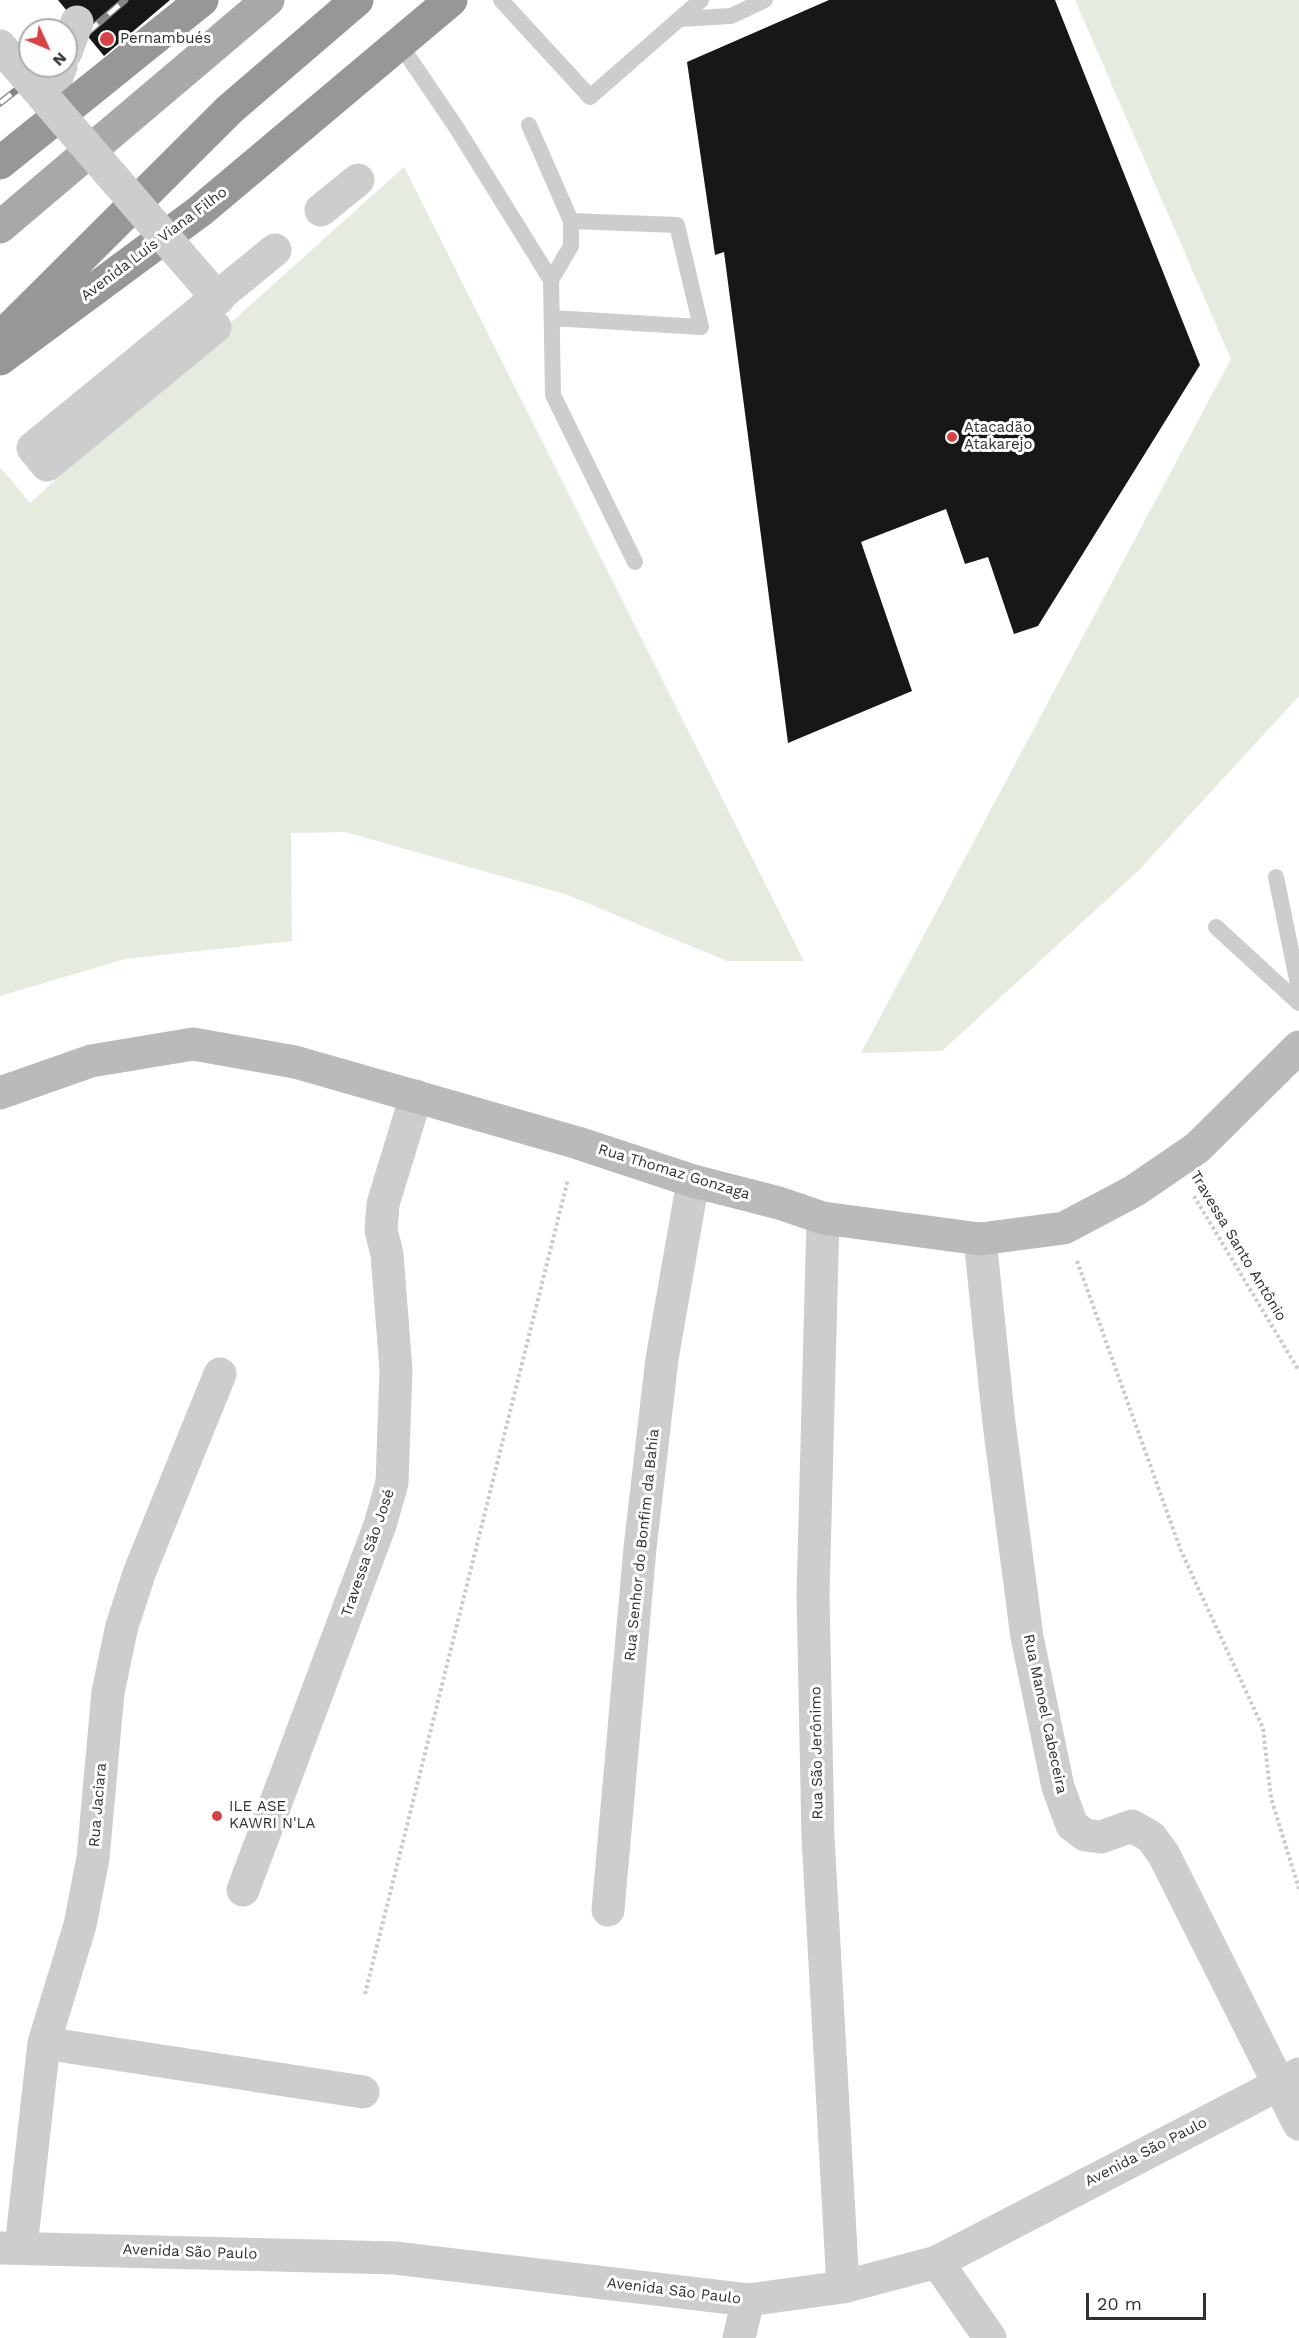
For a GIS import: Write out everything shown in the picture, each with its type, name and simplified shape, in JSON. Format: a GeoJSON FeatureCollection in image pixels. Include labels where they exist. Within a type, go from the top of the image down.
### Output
{"type":"FeatureCollection","features":[{"type":"Feature","properties":{"kind":"highway"},"geometry":{"type":"LineString","coordinates":[[0,163],[202,0]]}},
{"type":"Feature","properties":{"kind":"highway"},"geometry":{"type":"LineString","coordinates":[[0,338],[230,109],[357,0]]}},
{"type":"Feature","properties":{"kind":"highway","name":"Avenida Luís Viana Filho"},"geometry":{"type":"LineString","coordinates":[[0,359],[200,211],[451,0]]}},
{"type":"Feature","properties":{"kind":"main road"},"geometry":{"type":"LineString","coordinates":[[0,227],[268,0]]}},
{"type":"Feature","properties":{"kind":"main road","name":"Rua Thomaz Gonzaga"},"geometry":{"type":"LineString","coordinates":[[0,1093],[91,1060],[193,1044],[295,1062],[578,1143],[693,1181],[779,1203],[823,1218],[980,1239],[1064,1228],[1134,1191],[1197,1148],[1299,1047]]}},
{"type":"Feature","properties":{"kind":"street"},"geometry":{"type":"LineString","coordinates":[[0,46],[218,299]]}},
{"type":"Feature","properties":{"kind":"street"},"geometry":{"type":"LineString","coordinates":[[48,102],[57,78]]}},
{"type":"Feature","properties":{"kind":"street"},"geometry":{"type":"LineString","coordinates":[[321,210],[358,180]]}},
{"type":"Feature","properties":{"kind":"street"},"geometry":{"type":"LineString","coordinates":[[58,436],[206,317],[215,327],[47,465],[33,448],[218,299],[275,250]]}},
{"type":"Feature","properties":{"kind":"street","name":"Travessa São José"},"geometry":{"type":"LineString","coordinates":[[243,1890],[380,1525],[392,1484],[396,1370],[387,1254],[381,1230],[383,1204],[416,1096]]}},
{"type":"Feature","properties":{"kind":"street","name":"Rua Senhor do Bonfim da Bahia"},"geometry":{"type":"LineString","coordinates":[[608,1910],[640,1548],[662,1359],[693,1181]]}},
{"type":"Feature","properties":{"kind":"street","name":"Rua São Jerônimo"},"geometry":{"type":"LineString","coordinates":[[823,1218],[813,1596],[818,1837],[843,2287]]}},
{"type":"Feature","properties":{"kind":"street","name":"Rua Manoel Cabeceira"},"geometry":{"type":"LineString","coordinates":[[980,1239],[999,1424],[1027,1637],[1058,1786],[1072,1824],[1085,1835],[1101,1837],[1132,1826],[1151,1837],[1164,1855],[1289,2079],[1299,2124]]}},
{"type":"Feature","properties":{"kind":"street","name":"Rua Jaciara"},"geometry":{"type":"LineString","coordinates":[[10,2248],[44,2043],[80,1925],[93,1858],[108,1692],[122,1626],[140,1571],[220,1374]]}},
{"type":"Feature","properties":{"kind":"street"},"geometry":{"type":"LineString","coordinates":[[44,2043],[363,2092]]}},
{"type":"Feature","properties":{"kind":"street","name":"Avenida São Paulo"},"geometry":{"type":"LineString","coordinates":[[10,2248],[395,2258],[748,2300],[843,2287],[937,2262],[1006,2223],[1289,2079]]}},
{"type":"Feature","properties":{"kind":"street"},"geometry":{"type":"LineString","coordinates":[[937,2262],[990,2338]]}},
{"type":"Feature","properties":{"kind":"street"},"geometry":{"type":"LineString","coordinates":[[739,2338],[748,2300]]}},
{"type":"Feature","properties":{"kind":"lane"},"geometry":{"type":"LineString","coordinates":[[501,0],[590,97],[701,0]]}},
{"type":"Feature","properties":{"kind":"lane"},"geometry":{"type":"LineString","coordinates":[[680,19],[730,16],[765,0]]}},
{"type":"Feature","properties":{"kind":"lane"},"geometry":{"type":"LineString","coordinates":[[399,44],[456,127],[551,280],[553,395],[635,562]]}},
{"type":"Feature","properties":{"kind":"lane"},"geometry":{"type":"LineString","coordinates":[[529,125],[571,221],[571,246],[551,280]]}},
{"type":"Feature","properties":{"kind":"lane"},"geometry":{"type":"LineString","coordinates":[[552,318],[701,327],[677,225],[571,221]]}},
{"type":"Feature","properties":{"kind":"lane"},"geometry":{"type":"LineString","coordinates":[[1276,877],[1299,989]]}},
{"type":"Feature","properties":{"kind":"lane"},"geometry":{"type":"LineString","coordinates":[[1216,927],[1299,1003]]}},
{"type":"Feature","properties":{"kind":"path"},"geometry":{"type":"LineString","coordinates":[[365,1994],[578,1143]]}},
{"type":"Feature","properties":{"kind":"path","name":"Travessa Santo Antônio"},"geometry":{"type":"LineString","coordinates":[[1176,1164],[1299,1371]]}},
{"type":"Feature","properties":{"kind":"path"},"geometry":{"type":"LineString","coordinates":[[1076,1259],[1180,1551],[1263,1728],[1271,1798],[1299,1888]]}},
{"type":"Feature","properties":{"kind":"shaded area"},"geometry":{"type":"Polygon","coordinates":[[[1075,0],[1299,0],[1299,696],[1138,871],[942,1051],[861,1053],[1231,359],[1075,0]]]}},
{"type":"Feature","properties":{"kind":"shaded area"},"geometry":{"type":"Polygon","coordinates":[[[404,167],[804,961],[727,961],[565,894],[345,832],[291,833],[292,941],[125,959],[0,996],[0,467],[30,503],[404,167]]]}},
{"type":"Feature","properties":{"kind":"building","name":"Pernambués"},"geometry":{"type":"Polygon","coordinates":[[[58,0],[170,0],[104,56],[78,24],[78,18],[73,18],[58,0]]]}},
{"type":"Feature","properties":{"kind":"building","name":"Atacadão Atakarejo"},"geometry":{"type":"Polygon","coordinates":[[[829,0],[1055,0],[1200,365],[1038,626],[1014,634],[988,557],[965,564],[946,509],[861,542],[912,691],[788,743],[724,252],[715,255],[687,62],[829,0]]]}},
{"type":"Feature","properties":{"kind":"railway"},"geometry":{"type":"LineString","coordinates":[[78,41],[125,0]]}},
{"type":"Feature","properties":{"kind":"railway"},"geometry":{"type":"LineString","coordinates":[[0,103],[32,78]]}},
{"type":"Feature","properties":{"kind":"place","name":"Pernambués"},"geometry":{"type":"Point","coordinates":[107,39]}},
{"type":"Feature","properties":{"kind":"place","name":"Atacadão Atakarejo"},"geometry":{"type":"Point","coordinates":[952,437]}},
{"type":"Feature","properties":{"kind":"place","name":"ILE ASE KAWRI N'LA"},"geometry":{"type":"Point","coordinates":[217,1816]}}]}
